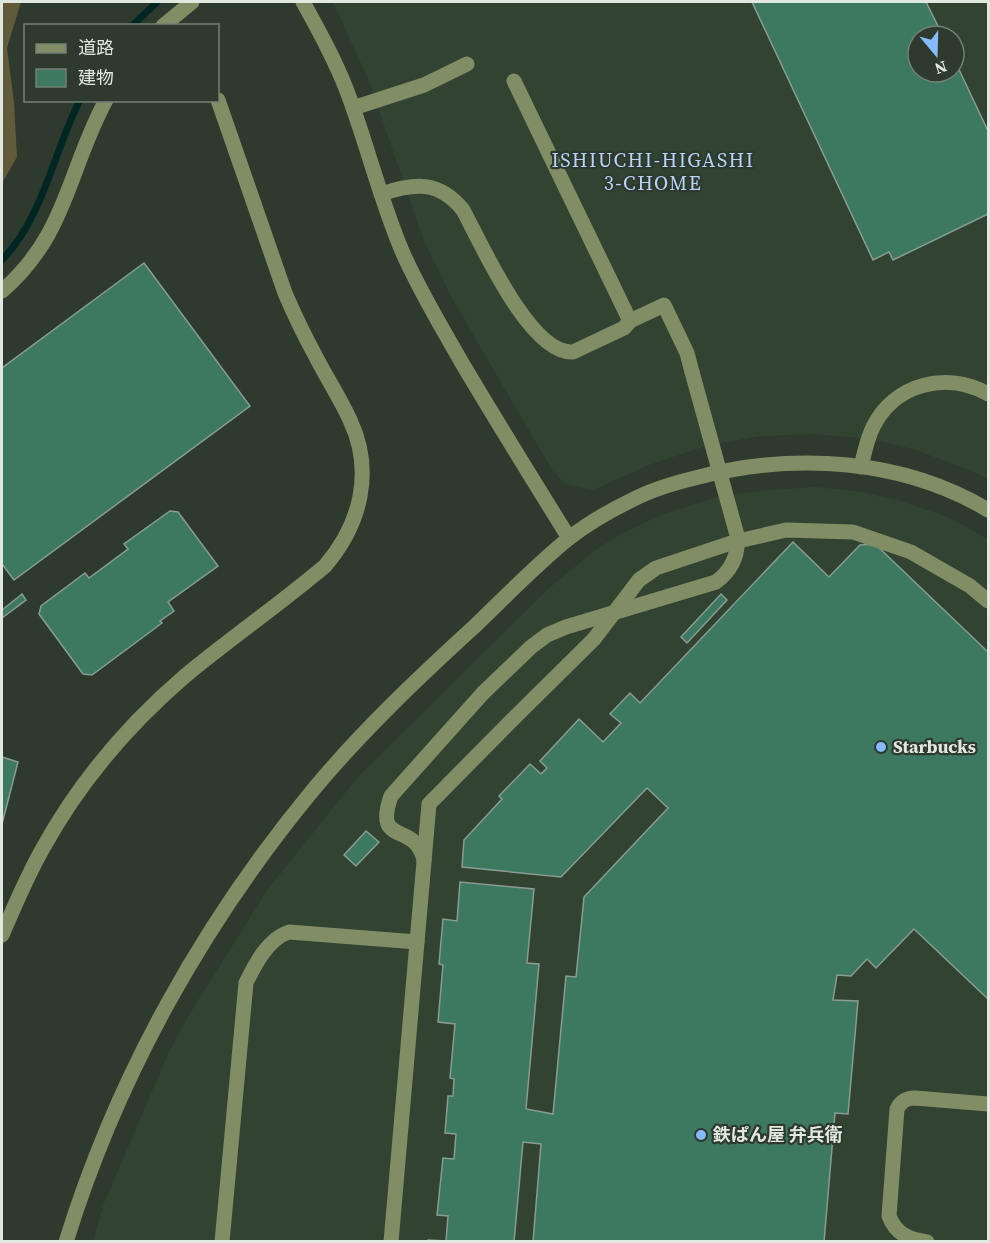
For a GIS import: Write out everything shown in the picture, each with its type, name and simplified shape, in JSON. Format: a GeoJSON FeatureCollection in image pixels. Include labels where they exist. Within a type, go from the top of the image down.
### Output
{"type":"FeatureCollection","features":[{"type":"Feature","properties":{"kind":"street"},"geometry":{"type":"LineString","coordinates":[[164,24],[192,2]]}},
{"type":"Feature","properties":{"kind":"street"},"geometry":{"type":"LineString","coordinates":[[303,2],[335,63],[353,108],[402,251],[429,306],[500,429],[569,538]]}},
{"type":"Feature","properties":{"kind":"street"},"geometry":{"type":"LineString","coordinates":[[353,108],[424,85],[467,64]]}},
{"type":"Feature","properties":{"kind":"street"},"geometry":{"type":"LineString","coordinates":[[514,81],[630,321]]}},
{"type":"Feature","properties":{"kind":"street"},"geometry":{"type":"LineString","coordinates":[[2,291],[21,273],[47,238],[69,192],[95,120],[105,102]]}},
{"type":"Feature","properties":{"kind":"street"},"geometry":{"type":"LineString","coordinates":[[2,935],[44,847],[101,762],[148,711],[185,676],[325,566],[338,550],[357,512],[363,473],[357,437],[350,419],[298,324],[285,293],[219,102]]}},
{"type":"Feature","properties":{"kind":"street"},"geometry":{"type":"LineString","coordinates":[[381,194],[409,186],[423,186],[440,190],[454,199],[463,210],[521,315],[548,343],[564,352],[573,352],[624,328],[630,321],[664,305],[683,345],[692,372],[737,535],[738,550],[732,564],[716,582],[547,634],[483,693],[391,796],[386,810],[386,821],[391,829],[413,839],[422,849],[425,861]]}},
{"type":"Feature","properties":{"kind":"street"},"geometry":{"type":"LineString","coordinates":[[861,467],[872,429],[879,417],[888,406],[906,392],[927,384],[956,382],[988,394]]}},
{"type":"Feature","properties":{"kind":"street"},"geometry":{"type":"LineString","coordinates":[[66,1242],[112,1117],[148,1041],[195,957],[247,876],[315,788],[366,732],[452,647],[569,538],[638,496],[676,483],[715,473],[792,463],[861,467],[907,476],[957,495],[988,510]]}},
{"type":"Feature","properties":{"kind":"street"},"geometry":{"type":"LineString","coordinates":[[391,1242],[429,804],[594,639],[639,580],[656,568],[734,542],[786,530],[853,532],[911,552],[970,586],[988,602]]}},
{"type":"Feature","properties":{"kind":"street"},"geometry":{"type":"LineString","coordinates":[[222,1242],[246,983],[257,963],[273,940],[289,932],[417,942]]}},
{"type":"Feature","properties":{"kind":"street"},"geometry":{"type":"LineString","coordinates":[[927,1242],[904,1236],[898,1232],[889,1216],[899,1104],[908,1098],[988,1104]]}},
{"type":"Feature","properties":{"kind":"shaded area"},"geometry":{"type":"Polygon","coordinates":[[[2,2],[21,2],[7,48],[14,102],[17,157],[2,183],[2,2]]]}},
{"type":"Feature","properties":{"kind":"shaded area"},"geometry":{"type":"Polygon","coordinates":[[[333,2],[988,2],[988,479],[916,450],[861,438],[815,434],[761,436],[709,445],[649,465],[593,490],[565,484],[553,471],[486,357],[451,296],[424,241],[369,81],[333,2]]]}},
{"type":"Feature","properties":{"kind":"shaded area"},"geometry":{"type":"Polygon","coordinates":[[[816,487],[861,492],[901,501],[948,517],[988,539],[988,1241],[93,1242],[104,1203],[169,1052],[189,1015],[268,889],[358,777],[548,589],[594,551],[619,535],[663,514],[721,496],[816,487]]]}},
{"type":"Feature","properties":{"kind":"building"},"geometry":{"type":"Polygon","coordinates":[[[752,2],[926,2],[937,24],[906,24],[906,84],[966,84],[988,131],[988,214],[893,260],[889,252],[873,260],[752,2]]]}},
{"type":"Feature","properties":{"kind":"building"},"geometry":{"type":"Polygon","coordinates":[[[144,263],[250,406],[14,580],[2,564],[2,368],[144,263]]]}},
{"type":"Feature","properties":{"kind":"building"},"geometry":{"type":"Polygon","coordinates":[[[170,511],[178,512],[218,566],[168,602],[174,611],[160,621],[162,623],[92,675],[83,674],[39,614],[41,606],[85,573],[89,578],[128,549],[124,544],[170,511]]]}},
{"type":"Feature","properties":{"kind":"building"},"geometry":{"type":"Polygon","coordinates":[[[793,542],[829,577],[860,545],[875,544],[988,652],[988,999],[914,929],[876,968],[867,959],[851,976],[837,975],[833,1000],[858,1001],[848,1114],[835,1113],[824,1242],[533,1242],[541,1144],[523,1142],[514,1242],[428,1242],[428,1240],[446,1241],[448,1216],[437,1215],[443,1158],[454,1159],[456,1134],[445,1133],[448,1096],[453,1096],[454,1079],[450,1078],[455,1024],[438,1022],[443,965],[439,964],[443,919],[457,921],[460,882],[534,889],[527,963],[539,964],[526,1109],[553,1114],[566,976],[576,977],[584,897],[668,808],[647,788],[561,877],[462,867],[464,840],[502,799],[499,796],[530,764],[541,774],[547,768],[540,761],[579,719],[603,742],[621,723],[610,714],[630,693],[640,703],[793,542]]]}},
{"type":"Feature","properties":{"kind":"building"},"geometry":{"type":"Polygon","coordinates":[[[22,594],[26,600],[2,618],[2,610],[22,594]]]}},
{"type":"Feature","properties":{"kind":"building"},"geometry":{"type":"Polygon","coordinates":[[[721,594],[727,600],[687,643],[681,637],[721,594]]]}},
{"type":"Feature","properties":{"kind":"building"},"geometry":{"type":"Polygon","coordinates":[[[2,757],[18,762],[2,824],[2,757]]]}},
{"type":"Feature","properties":{"kind":"building"},"geometry":{"type":"Polygon","coordinates":[[[366,831],[379,842],[356,866],[344,855],[366,831]]]}},
{"type":"Feature","properties":{"kind":"waterway"},"geometry":{"type":"LineString","coordinates":[[134,24],[157,2]]}},
{"type":"Feature","properties":{"kind":"waterway"},"geometry":{"type":"LineString","coordinates":[[2,260],[16,243],[38,204],[79,102]]}},
{"type":"Feature","properties":{"kind":"place","name":"Starbucks"},"geometry":{"type":"Point","coordinates":[881,747]}},
{"type":"Feature","properties":{"kind":"place","name":"鉄ぱん屋 弁兵衛"},"geometry":{"type":"Point","coordinates":[701,1135]}},
{"type":"Feature","properties":{"kind":"district","name":"ISHIUCHI-HIGASHI 3-CHOME"},"geometry":{"type":"Point","coordinates":[653,172]}}]}
